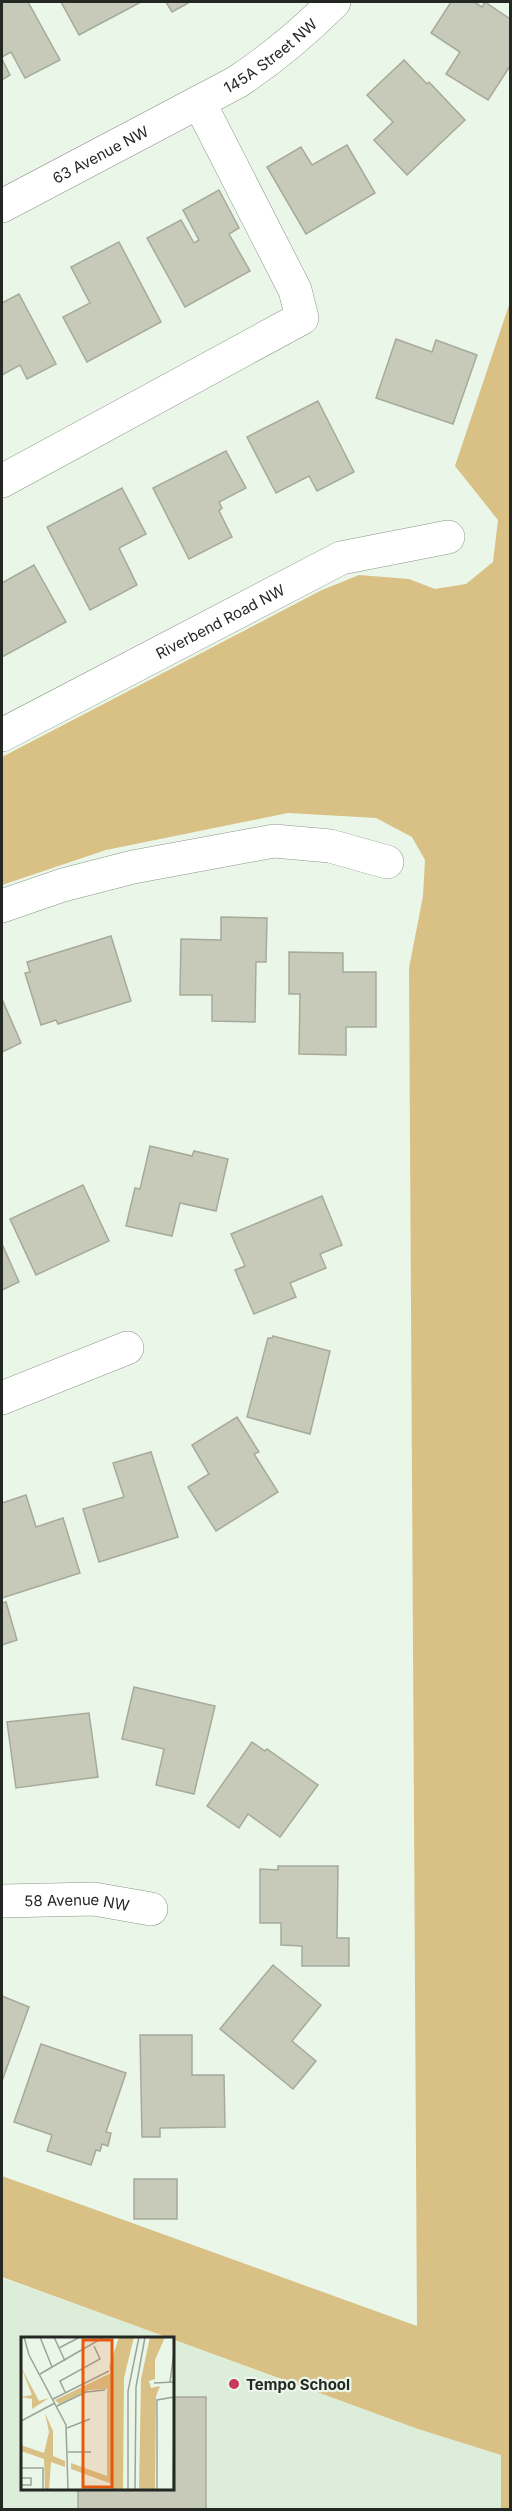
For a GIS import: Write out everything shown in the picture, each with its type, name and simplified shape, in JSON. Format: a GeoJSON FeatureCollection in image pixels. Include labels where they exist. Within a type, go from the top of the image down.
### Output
{"type":"FeatureCollection","features":[{"type":"Feature","properties":{"kind":"street","name":"145A Street NW"},"geometry":{"type":"LineString","coordinates":[[199,102],[237,82],[272,58],[305,31],[334,2]]}},
{"type":"Feature","properties":{"kind":"street","name":"63 Avenue NW"},"geometry":{"type":"LineString","coordinates":[[2,206],[199,102]]}},
{"type":"Feature","properties":{"kind":"street"},"geometry":{"type":"LineString","coordinates":[[2,481],[302,318],[295,290],[199,102]]}},
{"type":"Feature","properties":{"kind":"street","name":"Riverbend Road NW"},"geometry":{"type":"LineString","coordinates":[[2,735],[341,558],[448,537]]}},
{"type":"Feature","properties":{"kind":"street"},"geometry":{"type":"LineString","coordinates":[[2,906],[63,885],[133,867],[274,841],[330,846],[387,862]]}},
{"type":"Feature","properties":{"kind":"street"},"geometry":{"type":"LineString","coordinates":[[2,1398],[127,1348]]}},
{"type":"Feature","properties":{"kind":"street","name":"58 Avenue NW"},"geometry":{"type":"LineString","coordinates":[[2,1901],[94,1899],[151,1909]]}},
{"type":"Feature","properties":{"kind":"shaded area"},"geometry":{"type":"Polygon","coordinates":[[[510,302],[510,2509],[501,2510],[501,2455],[418,2429],[174,2340],[174,2337],[166,2337],[2,2277],[2,2176],[417,2326],[409,968],[423,896],[425,860],[412,837],[376,818],[288,813],[106,850],[2,885],[2,757],[322,590],[359,575],[409,579],[435,589],[466,584],[493,562],[498,520],[455,466],[510,302]]]}},
{"type":"Feature","properties":{"kind":"shaded area","name":"Tempo School"},"geometry":{"type":"Polygon","coordinates":[[[2,2278],[166,2337],[21,2337],[21,2490],[174,2490],[174,2340],[418,2429],[501,2455],[501,2509],[2,2509],[2,2278]]]}},
{"type":"Feature","properties":{"kind":"building"},"geometry":{"type":"Polygon","coordinates":[[[2,2],[28,2],[60,60],[25,78],[11,52],[2,57],[2,2]]]}},
{"type":"Feature","properties":{"kind":"building"},"geometry":{"type":"Polygon","coordinates":[[[61,2],[141,2],[79,35],[61,2]]]}},
{"type":"Feature","properties":{"kind":"building"},"geometry":{"type":"Polygon","coordinates":[[[166,2],[190,2],[172,12],[166,2]]]}},
{"type":"Feature","properties":{"kind":"building"},"geometry":{"type":"Polygon","coordinates":[[[451,2],[474,2],[482,7],[485,2],[510,19],[510,66],[488,100],[446,74],[460,52],[431,33],[451,2]]]}},
{"type":"Feature","properties":{"kind":"building"},"geometry":{"type":"Polygon","coordinates":[[[2,59],[10,75],[2,80],[2,59]]]}},
{"type":"Feature","properties":{"kind":"building"},"geometry":{"type":"Polygon","coordinates":[[[404,60],[427,84],[429,82],[465,120],[407,175],[374,140],[393,122],[367,95],[404,60]]]}},
{"type":"Feature","properties":{"kind":"building"},"geometry":{"type":"Polygon","coordinates":[[[347,145],[375,193],[306,234],[267,167],[301,147],[312,165],[347,145]]]}},
{"type":"Feature","properties":{"kind":"building"},"geometry":{"type":"Polygon","coordinates":[[[219,190],[239,228],[229,234],[250,271],[185,307],[147,238],[181,220],[194,243],[199,240],[183,210],[219,190]]]}},
{"type":"Feature","properties":{"kind":"building"},"geometry":{"type":"Polygon","coordinates":[[[119,242],[161,322],[87,362],[63,317],[90,303],[71,267],[119,242]]]}},
{"type":"Feature","properties":{"kind":"building"},"geometry":{"type":"Polygon","coordinates":[[[19,294],[56,364],[27,379],[20,365],[2,375],[2,303],[19,294]]]}},
{"type":"Feature","properties":{"kind":"building"},"geometry":{"type":"Polygon","coordinates":[[[396,339],[432,352],[436,340],[477,355],[453,424],[376,398],[396,339]]]}},
{"type":"Feature","properties":{"kind":"building"},"geometry":{"type":"Polygon","coordinates":[[[318,401],[354,472],[317,491],[309,476],[276,493],[247,437],[318,401]]]}},
{"type":"Feature","properties":{"kind":"building"},"geometry":{"type":"Polygon","coordinates":[[[226,451],[246,488],[219,502],[222,508],[219,511],[232,537],[189,559],[153,488],[226,451]]]}},
{"type":"Feature","properties":{"kind":"building"},"geometry":{"type":"Polygon","coordinates":[[[122,488],[146,534],[119,548],[137,585],[90,610],[47,527],[122,488]]]}},
{"type":"Feature","properties":{"kind":"building"},"geometry":{"type":"Polygon","coordinates":[[[34,565],[66,622],[2,657],[2,583],[34,565]]]}},
{"type":"Feature","properties":{"kind":"building"},"geometry":{"type":"Polygon","coordinates":[[[221,917],[267,918],[266,962],[256,962],[255,1022],[212,1021],[212,995],[180,995],[181,939],[221,940],[221,917]]]}},
{"type":"Feature","properties":{"kind":"building"},"geometry":{"type":"Polygon","coordinates":[[[111,936],[131,1001],[58,1024],[56,1020],[41,1025],[25,973],[30,972],[27,962],[111,936]]]}},
{"type":"Feature","properties":{"kind":"building"},"geometry":{"type":"Polygon","coordinates":[[[289,952],[343,953],[343,972],[376,972],[376,1027],[346,1027],[346,1055],[299,1054],[300,994],[289,994],[289,952]]]}},
{"type":"Feature","properties":{"kind":"building"},"geometry":{"type":"Polygon","coordinates":[[[2,999],[21,1043],[2,1052],[2,999]]]}},
{"type":"Feature","properties":{"kind":"building"},"geometry":{"type":"Polygon","coordinates":[[[150,1146],[192,1156],[194,1151],[228,1159],[216,1211],[180,1203],[172,1236],[126,1226],[135,1188],[140,1189],[150,1146]]]}},
{"type":"Feature","properties":{"kind":"building"},"geometry":{"type":"Polygon","coordinates":[[[83,1185],[109,1241],[36,1275],[10,1219],[83,1185]]]}},
{"type":"Feature","properties":{"kind":"building"},"geometry":{"type":"Polygon","coordinates":[[[322,1196],[342,1245],[320,1254],[326,1268],[290,1283],[296,1297],[254,1314],[235,1270],[245,1266],[231,1234],[322,1196]]]}},
{"type":"Feature","properties":{"kind":"building"},"geometry":{"type":"Polygon","coordinates":[[[2,1244],[19,1282],[2,1290],[2,1244]]]}},
{"type":"Feature","properties":{"kind":"building"},"geometry":{"type":"Polygon","coordinates":[[[273,1336],[330,1351],[310,1434],[247,1417],[268,1338],[273,1336]]]}},
{"type":"Feature","properties":{"kind":"building"},"geometry":{"type":"Polygon","coordinates":[[[237,1417],[259,1452],[254,1454],[278,1492],[216,1531],[188,1487],[209,1474],[192,1445],[237,1417]]]}},
{"type":"Feature","properties":{"kind":"building"},"geometry":{"type":"Polygon","coordinates":[[[151,1452],[178,1537],[99,1562],[83,1509],[124,1497],[113,1463],[151,1452]]]}},
{"type":"Feature","properties":{"kind":"building"},"geometry":{"type":"Polygon","coordinates":[[[26,1495],[36,1527],[63,1518],[80,1573],[2,1598],[2,1503],[26,1495]]]}},
{"type":"Feature","properties":{"kind":"building"},"geometry":{"type":"Polygon","coordinates":[[[6,1602],[17,1640],[2,1645],[2,1603],[6,1602]]]}},
{"type":"Feature","properties":{"kind":"building"},"geometry":{"type":"Polygon","coordinates":[[[134,1687],[215,1706],[194,1794],[156,1785],[164,1749],[122,1739],[134,1687]]]}},
{"type":"Feature","properties":{"kind":"building"},"geometry":{"type":"Polygon","coordinates":[[[89,1713],[98,1777],[16,1788],[7,1722],[89,1713]]]}},
{"type":"Feature","properties":{"kind":"building"},"geometry":{"type":"Polygon","coordinates":[[[252,1742],[265,1751],[267,1749],[318,1785],[280,1837],[248,1814],[239,1828],[207,1806],[252,1742]]]}},
{"type":"Feature","properties":{"kind":"building"},"geometry":{"type":"Polygon","coordinates":[[[278,1866],[338,1866],[337,1938],[349,1938],[349,1966],[302,1966],[302,1946],[281,1945],[281,1923],[260,1923],[260,1869],[278,1870],[278,1866]]]}},
{"type":"Feature","properties":{"kind":"building"},"geometry":{"type":"Polygon","coordinates":[[[273,1965],[321,2005],[292,2041],[316,2061],[293,2089],[220,2029],[273,1965]]]}},
{"type":"Feature","properties":{"kind":"building"},"geometry":{"type":"Polygon","coordinates":[[[2,1996],[29,2007],[2,2081],[2,1996]]]}},
{"type":"Feature","properties":{"kind":"building"},"geometry":{"type":"Polygon","coordinates":[[[140,2035],[192,2035],[192,2075],[224,2075],[225,2127],[160,2128],[160,2137],[142,2137],[140,2035]]]}},
{"type":"Feature","properties":{"kind":"building"},"geometry":{"type":"Polygon","coordinates":[[[41,2044],[126,2073],[106,2132],[111,2133],[108,2146],[102,2144],[100,2151],[96,2150],[91,2165],[47,2151],[52,2135],[14,2122],[41,2044]]]}},
{"type":"Feature","properties":{"kind":"building"},"geometry":{"type":"Polygon","coordinates":[[[134,2179],[177,2179],[177,2219],[134,2219],[134,2179]]]}},
{"type":"Feature","properties":{"kind":"building"},"geometry":{"type":"Polygon","coordinates":[[[174,2397],[206,2397],[206,2510],[78,2510],[78,2490],[174,2490],[174,2397]]]}},
{"type":"Feature","properties":{"kind":"place","name":"Tempo School"},"geometry":{"type":"Point","coordinates":[234,2384]}}]}
